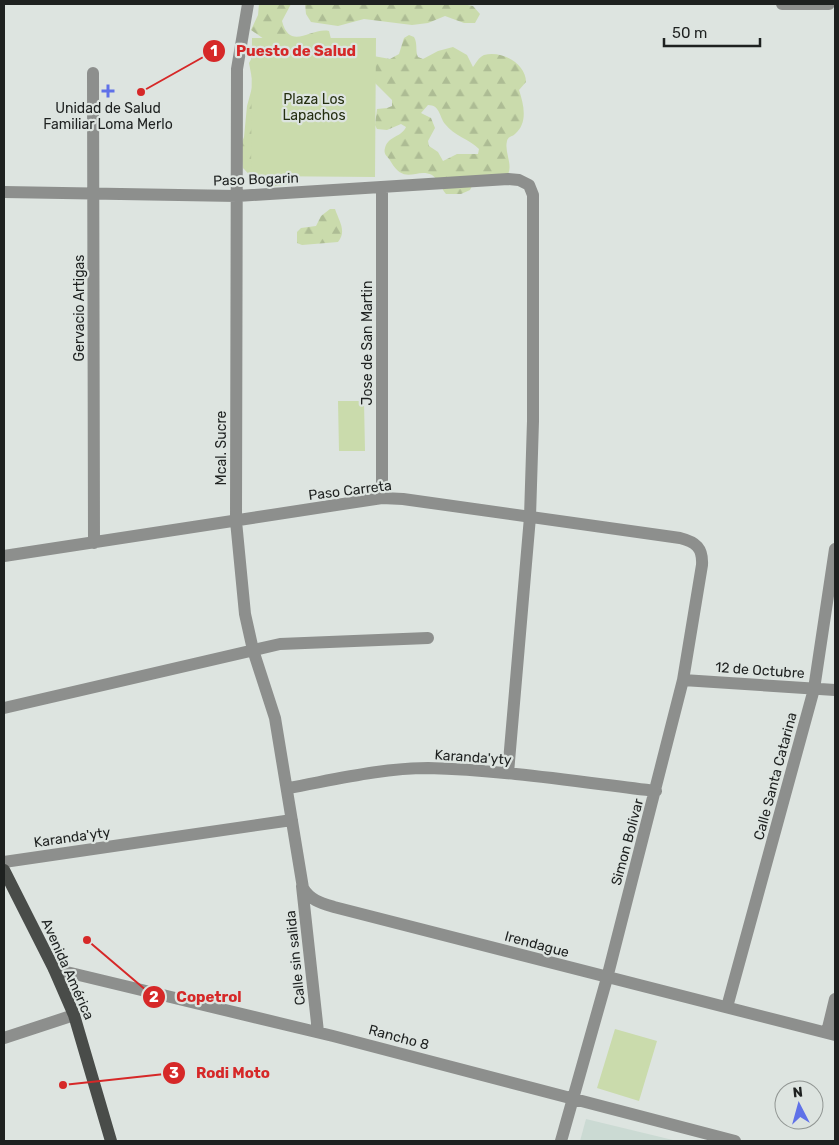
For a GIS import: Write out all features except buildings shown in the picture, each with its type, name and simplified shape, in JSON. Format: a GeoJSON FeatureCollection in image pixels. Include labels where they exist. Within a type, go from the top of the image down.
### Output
{"type":"FeatureCollection","features":[{"type":"Feature","properties":{"kind":"main road","name":"Avenida América"},"geometry":{"type":"LineString","coordinates":[[4,870],[54,969],[74,1016],[111,1141]]}},
{"type":"Feature","properties":{"kind":"street","name":"Mcal. Sucre"},"geometry":{"type":"LineString","coordinates":[[248,4],[237,56],[236,521],[244,614],[253,650],[275,718],[292,820]]}},
{"type":"Feature","properties":{"kind":"street"},"geometry":{"type":"LineString","coordinates":[[782,4],[829,4]]}},
{"type":"Feature","properties":{"kind":"street","name":"Gervacio Artigas"},"geometry":{"type":"LineString","coordinates":[[93,73],[94,543]]}},
{"type":"Feature","properties":{"kind":"street","name":"Paso Bogarin"},"geometry":{"type":"LineString","coordinates":[[4,192],[236,196],[508,179],[519,180],[529,185],[533,195],[533,412],[530,517]]}},
{"type":"Feature","properties":{"kind":"street","name":"Jose de San Martin"},"geometry":{"type":"LineString","coordinates":[[382,187],[382,498]]}},
{"type":"Feature","properties":{"kind":"street","name":"Paso Carreta"},"geometry":{"type":"LineString","coordinates":[[4,556],[382,498],[403,499],[680,538],[690,540],[698,546]]}},
{"type":"Feature","properties":{"kind":"street"},"geometry":{"type":"LineString","coordinates":[[508,773],[530,517]]}},
{"type":"Feature","properties":{"kind":"street","name":"Simon Bolivar"},"geometry":{"type":"LineString","coordinates":[[562,1141],[608,978],[683,680],[702,565],[702,556],[698,546]]}},
{"type":"Feature","properties":{"kind":"street","name":"Calle Santa Catarina"},"geometry":{"type":"LineString","coordinates":[[727,1007],[814,689],[835,549]]}},
{"type":"Feature","properties":{"kind":"street"},"geometry":{"type":"LineString","coordinates":[[4,708],[280,644],[428,638]]}},
{"type":"Feature","properties":{"kind":"street","name":"12 de Octubre"},"geometry":{"type":"LineString","coordinates":[[683,680],[835,690]]}},
{"type":"Feature","properties":{"kind":"street","name":"Karanda'yty"},"geometry":{"type":"LineString","coordinates":[[288,788],[405,769],[428,768],[508,773],[656,791]]}},
{"type":"Feature","properties":{"kind":"street","name":"Karanda'yty"},"geometry":{"type":"LineString","coordinates":[[4,862],[292,820]]}},
{"type":"Feature","properties":{"kind":"street","name":"Irendague"},"geometry":{"type":"LineString","coordinates":[[292,820],[301,881],[307,895],[316,901],[608,978],[831,1033]]}},
{"type":"Feature","properties":{"kind":"street","name":"Calle sin salida"},"geometry":{"type":"LineString","coordinates":[[301,881],[318,1032]]}},
{"type":"Feature","properties":{"kind":"street","name":"Rancho 8"},"geometry":{"type":"LineString","coordinates":[[54,969],[318,1032],[735,1141]]}},
{"type":"Feature","properties":{"kind":"street"},"geometry":{"type":"LineString","coordinates":[[831,1033],[835,999]]}},
{"type":"Feature","properties":{"kind":"street"},"geometry":{"type":"LineString","coordinates":[[4,1038],[74,1016]]}},
{"type":"Feature","properties":{"kind":"shaded area"},"geometry":{"type":"Polygon","coordinates":[[[586,1119],[677,1141],[580,1141],[586,1119]]]}},
{"type":"Feature","properties":{"kind":"green space"},"geometry":{"type":"Polygon","coordinates":[[[259,4],[291,4],[282,21],[290,35],[296,37],[315,32],[329,31],[333,47],[264,39],[251,30],[258,15],[259,4]]]}},
{"type":"Feature","properties":{"kind":"green space"},"geometry":{"type":"Polygon","coordinates":[[[305,4],[462,4],[473,6],[480,14],[475,23],[464,23],[445,16],[428,23],[412,25],[364,19],[338,26],[311,22],[306,14],[305,4]]]}},
{"type":"Feature","properties":{"kind":"green space"},"geometry":{"type":"Polygon","coordinates":[[[409,35],[414,37],[418,57],[423,59],[438,51],[453,47],[467,55],[473,67],[482,56],[498,54],[511,59],[522,69],[526,82],[519,90],[524,114],[519,130],[508,138],[507,141],[510,168],[507,176],[475,180],[470,190],[461,194],[446,194],[432,175],[421,173],[406,175],[396,169],[385,154],[385,148],[389,141],[406,127],[401,124],[387,130],[377,129],[375,125],[377,109],[392,106],[392,100],[374,82],[368,55],[390,59],[399,54],[404,38],[409,35]],[[428,105],[421,113],[431,118],[435,128],[428,141],[429,146],[438,152],[443,161],[457,154],[478,154],[479,149],[449,128],[437,109],[432,105],[428,105]]]}},
{"type":"Feature","properties":{"kind":"green space","name":"Plaza Los Lapachos"},"geometry":{"type":"Polygon","coordinates":[[[252,38],[376,38],[375,177],[251,176],[252,38]]]}},
{"type":"Feature","properties":{"kind":"green space"},"geometry":{"type":"Polygon","coordinates":[[[254,54],[297,175],[291,184],[269,187],[258,184],[243,168],[240,147],[244,137],[247,106],[253,84],[249,63],[254,54]]]}},
{"type":"Feature","properties":{"kind":"green space"},"geometry":{"type":"Polygon","coordinates":[[[330,209],[335,209],[342,230],[341,238],[338,242],[302,245],[297,243],[297,232],[301,228],[316,226],[321,216],[330,209]]]}},
{"type":"Feature","properties":{"kind":"green space"},"geometry":{"type":"Polygon","coordinates":[[[338,401],[364,401],[365,451],[339,451],[338,401]]]}},
{"type":"Feature","properties":{"kind":"green space"},"geometry":{"type":"Polygon","coordinates":[[[615,1029],[657,1041],[639,1101],[597,1088],[615,1029]]]}},
{"type":"Feature","properties":{"kind":"place","name":"Unidad de Salud Familiar Loma Merlo"},"geometry":{"type":"Point","coordinates":[108,91]}},
{"type":"Feature","properties":{"kind":"place","name":"Puesto de Salud"},"geometry":{"type":"Point","coordinates":[141,92]}},
{"type":"Feature","properties":{"kind":"place","name":"Copetrol"},"geometry":{"type":"Point","coordinates":[87,940]}},
{"type":"Feature","properties":{"kind":"place","name":"Rodi Moto"},"geometry":{"type":"Point","coordinates":[63,1085]}}]}
